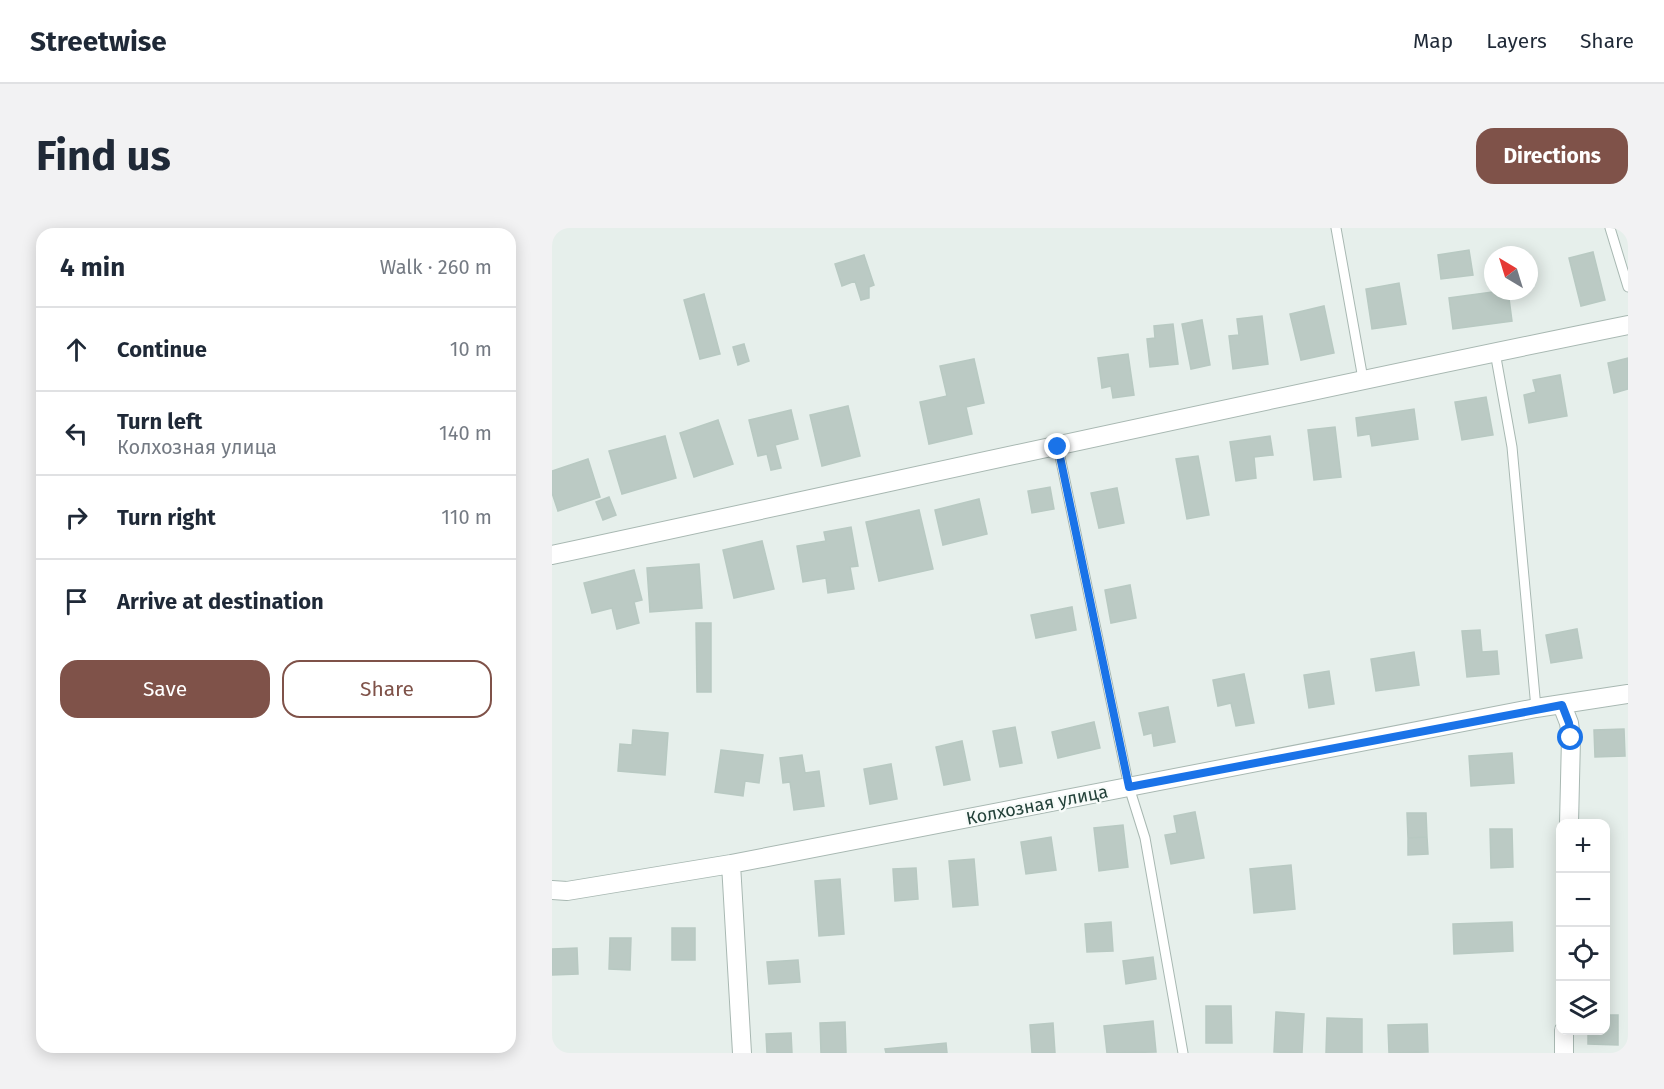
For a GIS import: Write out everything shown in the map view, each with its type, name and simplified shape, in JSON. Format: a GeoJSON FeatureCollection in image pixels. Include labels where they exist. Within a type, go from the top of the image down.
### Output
{"type":"FeatureCollection","features":[{"type":"Feature","properties":{"kind":"street"},"geometry":{"type":"LineString","coordinates":[[552,555],[1363,379],[1628,326]]}},
{"type":"Feature","properties":{"kind":"street","name":"Колхозная улица"},"geometry":{"type":"LineString","coordinates":[[552,890],[567,891],[731,864],[1536,708],[1628,694]]}},
{"type":"Feature","properties":{"kind":"street"},"geometry":{"type":"LineString","coordinates":[[1562,705],[1569,723],[1571,738],[1569,819]]}},
{"type":"Feature","properties":{"kind":"street"},"geometry":{"type":"LineString","coordinates":[[731,864],[742,1053]]}},
{"type":"Feature","properties":{"kind":"street"},"geometry":{"type":"LineString","coordinates":[[1564,1035],[1564,1053]]}},
{"type":"Feature","properties":{"kind":"lane"},"geometry":{"type":"LineString","coordinates":[[1336,228],[1363,379]]}},
{"type":"Feature","properties":{"kind":"lane"},"geometry":{"type":"LineString","coordinates":[[1610,228],[1628,287]]}},
{"type":"Feature","properties":{"kind":"lane"},"geometry":{"type":"LineString","coordinates":[[1496,352],[1512,447],[1536,708]]}},
{"type":"Feature","properties":{"kind":"lane"},"geometry":{"type":"LineString","coordinates":[[1058,447],[1129,787],[1145,838],[1183,1053]]}},
{"type":"Feature","properties":{"kind":"building"},"geometry":{"type":"Polygon","coordinates":[[[1469,250],[1473,275],[1441,279],[1438,255],[1469,250]]]}},
{"type":"Feature","properties":{"kind":"building"},"geometry":{"type":"Polygon","coordinates":[[[1593,252],[1605,300],[1581,306],[1569,258],[1593,252]]]}},
{"type":"Feature","properties":{"kind":"building"},"geometry":{"type":"Polygon","coordinates":[[[864,255],[874,285],[869,287],[869,298],[861,300],[855,281],[842,286],[835,264],[864,255]]]}},
{"type":"Feature","properties":{"kind":"building"},"geometry":{"type":"Polygon","coordinates":[[[1399,283],[1406,324],[1372,329],[1366,289],[1399,283]]]}},
{"type":"Feature","properties":{"kind":"building"},"geometry":{"type":"Polygon","coordinates":[[[1484,293],[1484,300],[1509,300],[1512,321],[1453,329],[1449,298],[1484,293]]]}},
{"type":"Feature","properties":{"kind":"building"},"geometry":{"type":"Polygon","coordinates":[[[704,294],[720,354],[700,359],[684,300],[704,294]]]}},
{"type":"Feature","properties":{"kind":"building"},"geometry":{"type":"Polygon","coordinates":[[[1324,306],[1334,353],[1301,360],[1290,314],[1324,306]]]}},
{"type":"Feature","properties":{"kind":"building"},"geometry":{"type":"Polygon","coordinates":[[[1262,316],[1268,364],[1233,369],[1229,336],[1239,335],[1237,319],[1262,316]]]}},
{"type":"Feature","properties":{"kind":"building"},"geometry":{"type":"Polygon","coordinates":[[[1202,320],[1210,365],[1191,369],[1182,324],[1202,320]]]}},
{"type":"Feature","properties":{"kind":"building"},"geometry":{"type":"Polygon","coordinates":[[[1173,324],[1178,364],[1150,367],[1147,339],[1155,338],[1154,326],[1173,324]]]}},
{"type":"Feature","properties":{"kind":"building"},"geometry":{"type":"Polygon","coordinates":[[[744,344],[749,361],[738,365],[733,347],[744,344]]]}},
{"type":"Feature","properties":{"kind":"building"},"geometry":{"type":"Polygon","coordinates":[[[1128,354],[1134,395],[1113,398],[1111,386],[1102,388],[1098,358],[1128,354]]]}},
{"type":"Feature","properties":{"kind":"building"},"geometry":{"type":"Polygon","coordinates":[[[1628,358],[1628,389],[1614,393],[1608,363],[1628,358]]]}},
{"type":"Feature","properties":{"kind":"building"},"geometry":{"type":"Polygon","coordinates":[[[974,359],[984,403],[966,407],[972,434],[929,444],[920,402],[947,396],[940,366],[974,359]]]}},
{"type":"Feature","properties":{"kind":"building"},"geometry":{"type":"Polygon","coordinates":[[[1560,375],[1567,416],[1529,423],[1524,395],[1536,392],[1533,380],[1560,375]]]}},
{"type":"Feature","properties":{"kind":"building"},"geometry":{"type":"Polygon","coordinates":[[[1486,397],[1493,435],[1462,440],[1455,402],[1486,397]]]}},
{"type":"Feature","properties":{"kind":"building"},"geometry":{"type":"Polygon","coordinates":[[[848,406],[860,456],[822,466],[810,415],[848,406]]]}},
{"type":"Feature","properties":{"kind":"building"},"geometry":{"type":"Polygon","coordinates":[[[1414,409],[1418,439],[1372,446],[1370,434],[1358,436],[1356,418],[1414,409]]]}},
{"type":"Feature","properties":{"kind":"building"},"geometry":{"type":"Polygon","coordinates":[[[791,410],[798,439],[775,445],[781,468],[771,470],[767,454],[758,456],[749,420],[791,410]]]}},
{"type":"Feature","properties":{"kind":"building"},"geometry":{"type":"Polygon","coordinates":[[[718,420],[733,464],[694,477],[680,433],[718,420]]]}},
{"type":"Feature","properties":{"kind":"building"},"geometry":{"type":"Polygon","coordinates":[[[1335,427],[1341,477],[1314,480],[1308,430],[1335,427]]]}},
{"type":"Feature","properties":{"kind":"building"},"geometry":{"type":"Polygon","coordinates":[[[665,436],[676,478],[622,494],[609,451],[665,436]]]}},
{"type":"Feature","properties":{"kind":"building"},"geometry":{"type":"Polygon","coordinates":[[[1270,436],[1273,455],[1254,457],[1256,478],[1236,481],[1230,442],[1270,436]]]}},
{"type":"Feature","properties":{"kind":"building"},"geometry":{"type":"Polygon","coordinates":[[[1198,456],[1209,515],[1187,519],[1176,459],[1198,456]]]}},
{"type":"Feature","properties":{"kind":"building"},"geometry":{"type":"Polygon","coordinates":[[[588,459],[600,497],[558,511],[552,493],[552,471],[588,459]]]}},
{"type":"Feature","properties":{"kind":"building"},"geometry":{"type":"Polygon","coordinates":[[[1050,487],[1054,509],[1032,513],[1028,491],[1050,487]]]}},
{"type":"Feature","properties":{"kind":"building"},"geometry":{"type":"Polygon","coordinates":[[[1117,488],[1124,523],[1099,528],[1091,493],[1117,488]]]}},
{"type":"Feature","properties":{"kind":"building"},"geometry":{"type":"Polygon","coordinates":[[[609,497],[616,515],[603,520],[596,502],[609,497]]]}},
{"type":"Feature","properties":{"kind":"building"},"geometry":{"type":"Polygon","coordinates":[[[979,499],[987,534],[943,545],[935,510],[979,499]]]}},
{"type":"Feature","properties":{"kind":"building"},"geometry":{"type":"Polygon","coordinates":[[[919,510],[933,569],[879,581],[866,522],[919,510]]]}},
{"type":"Feature","properties":{"kind":"building"},"geometry":{"type":"Polygon","coordinates":[[[851,527],[858,566],[850,567],[854,589],[828,593],[826,578],[803,582],[797,546],[826,541],[824,532],[851,527]]]}},
{"type":"Feature","properties":{"kind":"building"},"geometry":{"type":"Polygon","coordinates":[[[762,541],[774,589],[734,598],[723,550],[762,541]]]}},
{"type":"Feature","properties":{"kind":"building"},"geometry":{"type":"Polygon","coordinates":[[[699,564],[702,608],[650,612],[647,568],[699,564]]]}},
{"type":"Feature","properties":{"kind":"building"},"geometry":{"type":"Polygon","coordinates":[[[634,570],[642,600],[634,602],[639,623],[617,629],[612,608],[592,613],[584,583],[634,570]]]}},
{"type":"Feature","properties":{"kind":"building"},"geometry":{"type":"Polygon","coordinates":[[[1130,585],[1136,618],[1111,623],[1105,590],[1130,585]]]}},
{"type":"Feature","properties":{"kind":"building"},"geometry":{"type":"Polygon","coordinates":[[[1072,607],[1076,630],[1036,638],[1031,615],[1072,607]]]}},
{"type":"Feature","properties":{"kind":"building"},"geometry":{"type":"Polygon","coordinates":[[[696,623],[711,623],[711,692],[697,692],[696,623]]]}},
{"type":"Feature","properties":{"kind":"building"},"geometry":{"type":"Polygon","coordinates":[[[1577,629],[1582,658],[1551,663],[1546,635],[1577,629]]]}},
{"type":"Feature","properties":{"kind":"building"},"geometry":{"type":"Polygon","coordinates":[[[1480,630],[1482,652],[1497,651],[1499,674],[1467,677],[1462,631],[1480,630]]]}},
{"type":"Feature","properties":{"kind":"building"},"geometry":{"type":"Polygon","coordinates":[[[1414,652],[1419,685],[1376,691],[1371,659],[1414,652]]]}},
{"type":"Feature","properties":{"kind":"building"},"geometry":{"type":"Polygon","coordinates":[[[1329,671],[1334,704],[1309,708],[1304,675],[1329,671]]]}},
{"type":"Feature","properties":{"kind":"building"},"geometry":{"type":"Polygon","coordinates":[[[1244,674],[1254,723],[1236,726],[1231,703],[1218,706],[1213,680],[1244,674]]]}},
{"type":"Feature","properties":{"kind":"building"},"geometry":{"type":"Polygon","coordinates":[[[1168,707],[1175,742],[1154,746],[1152,733],[1144,735],[1139,713],[1168,707]]]}},
{"type":"Feature","properties":{"kind":"building"},"geometry":{"type":"Polygon","coordinates":[[[1094,722],[1100,748],[1058,758],[1052,732],[1094,722]]]}},
{"type":"Feature","properties":{"kind":"building"},"geometry":{"type":"Polygon","coordinates":[[[1015,727],[1022,763],[1000,767],[993,731],[1015,727]]]}},
{"type":"Feature","properties":{"kind":"building"},"geometry":{"type":"Polygon","coordinates":[[[1624,729],[1625,756],[1595,757],[1594,730],[1624,729]]]}},
{"type":"Feature","properties":{"kind":"building"},"geometry":{"type":"Polygon","coordinates":[[[633,730],[668,733],[665,775],[618,771],[620,744],[632,745],[633,730]]]}},
{"type":"Feature","properties":{"kind":"building"},"geometry":{"type":"Polygon","coordinates":[[[962,741],[970,780],[944,785],[936,747],[962,741]]]}},
{"type":"Feature","properties":{"kind":"building"},"geometry":{"type":"Polygon","coordinates":[[[721,750],[763,755],[759,783],[745,781],[743,796],[715,792],[721,750]]]}},
{"type":"Feature","properties":{"kind":"building"},"geometry":{"type":"Polygon","coordinates":[[[1512,753],[1514,783],[1471,786],[1469,756],[1512,753]]]}},
{"type":"Feature","properties":{"kind":"building"},"geometry":{"type":"Polygon","coordinates":[[[802,755],[805,773],[819,771],[824,806],[794,810],[790,782],[783,783],[780,758],[802,755]]]}},
{"type":"Feature","properties":{"kind":"building"},"geometry":{"type":"Polygon","coordinates":[[[891,764],[897,799],[870,804],[864,769],[891,764]]]}},
{"type":"Feature","properties":{"kind":"building"},"geometry":{"type":"Polygon","coordinates":[[[1195,812],[1204,858],[1171,864],[1165,835],[1177,833],[1174,816],[1195,812]]]}},
{"type":"Feature","properties":{"kind":"building"},"geometry":{"type":"Polygon","coordinates":[[[1407,813],[1426,813],[1427,837],[1408,838],[1407,813]]]}},
{"type":"Feature","properties":{"kind":"building"},"geometry":{"type":"Polygon","coordinates":[[[1123,825],[1128,867],[1099,871],[1094,828],[1123,825]]]}},
{"type":"Feature","properties":{"kind":"building"},"geometry":{"type":"Polygon","coordinates":[[[1490,829],[1512,829],[1513,867],[1491,868],[1490,829]]]}},
{"type":"Feature","properties":{"kind":"building"},"geometry":{"type":"Polygon","coordinates":[[[1051,837],[1056,870],[1026,874],[1021,842],[1051,837]]]}},
{"type":"Feature","properties":{"kind":"building"},"geometry":{"type":"Polygon","coordinates":[[[1427,837],[1428,854],[1408,855],[1408,838],[1427,837]]]}},
{"type":"Feature","properties":{"kind":"building"},"geometry":{"type":"Polygon","coordinates":[[[974,859],[978,905],[953,907],[949,861],[974,859]]]}},
{"type":"Feature","properties":{"kind":"building"},"geometry":{"type":"Polygon","coordinates":[[[1291,865],[1295,909],[1254,913],[1250,869],[1291,865]]]}},
{"type":"Feature","properties":{"kind":"building"},"geometry":{"type":"Polygon","coordinates":[[[916,868],[918,899],[895,901],[893,869],[916,868]]]}},
{"type":"Feature","properties":{"kind":"building"},"geometry":{"type":"Polygon","coordinates":[[[840,879],[844,934],[819,936],[815,881],[840,879]]]}},
{"type":"Feature","properties":{"kind":"building"},"geometry":{"type":"Polygon","coordinates":[[[1111,922],[1113,951],[1087,952],[1085,924],[1111,922]]]}},
{"type":"Feature","properties":{"kind":"building"},"geometry":{"type":"Polygon","coordinates":[[[1512,922],[1513,951],[1454,954],[1453,924],[1512,922]]]}},
{"type":"Feature","properties":{"kind":"building"},"geometry":{"type":"Polygon","coordinates":[[[672,928],[695,928],[695,960],[672,960],[672,928]]]}},
{"type":"Feature","properties":{"kind":"building"},"geometry":{"type":"Polygon","coordinates":[[[610,938],[631,938],[630,970],[609,969],[610,938]]]}},
{"type":"Feature","properties":{"kind":"building"},"geometry":{"type":"Polygon","coordinates":[[[577,948],[578,974],[552,975],[552,949],[577,948]]]}},
{"type":"Feature","properties":{"kind":"building"},"geometry":{"type":"Polygon","coordinates":[[[1153,957],[1156,979],[1126,984],[1123,961],[1153,957]]]}},
{"type":"Feature","properties":{"kind":"building"},"geometry":{"type":"Polygon","coordinates":[[[798,960],[800,982],[769,984],[767,962],[798,960]]]}},
{"type":"Feature","properties":{"kind":"building"},"geometry":{"type":"Polygon","coordinates":[[[1206,1006],[1231,1006],[1232,1043],[1206,1043],[1206,1006]]]}},
{"type":"Feature","properties":{"kind":"building"},"geometry":{"type":"Polygon","coordinates":[[[1276,1012],[1304,1014],[1302,1053],[1274,1052],[1276,1012]]]}},
{"type":"Feature","properties":{"kind":"building"},"geometry":{"type":"Polygon","coordinates":[[[1610,1015],[1618,1015],[1618,1045],[1588,1044],[1588,1035],[1610,1035],[1610,1015]]]}},
{"type":"Feature","properties":{"kind":"building"},"geometry":{"type":"Polygon","coordinates":[[[1327,1018],[1362,1019],[1362,1053],[1326,1053],[1327,1018]]]}},
{"type":"Feature","properties":{"kind":"building"},"geometry":{"type":"Polygon","coordinates":[[[1153,1021],[1156,1052],[1107,1053],[1104,1026],[1153,1021]]]}},
{"type":"Feature","properties":{"kind":"building"},"geometry":{"type":"Polygon","coordinates":[[[845,1022],[846,1053],[821,1053],[820,1023],[845,1022]]]}},
{"type":"Feature","properties":{"kind":"building"},"geometry":{"type":"Polygon","coordinates":[[[1053,1023],[1055,1053],[1032,1053],[1030,1025],[1053,1023]]]}},
{"type":"Feature","properties":{"kind":"building"},"geometry":{"type":"Polygon","coordinates":[[[1427,1024],[1428,1052],[1389,1053],[1388,1025],[1427,1024]]]}},
{"type":"Feature","properties":{"kind":"building"},"geometry":{"type":"Polygon","coordinates":[[[791,1033],[792,1053],[767,1053],[766,1034],[791,1033]]]}},
{"type":"Feature","properties":{"kind":"building"},"geometry":{"type":"Polygon","coordinates":[[[946,1043],[947,1053],[886,1053],[885,1049],[946,1043]]]}},
{"type":"Feature","properties":{"kind":"route"},"geometry":{"type":"LineString","coordinates":[[1058,447],[1129,787],[1536,708],[1562,705],[1569,723],[1571,738]]}}]}
